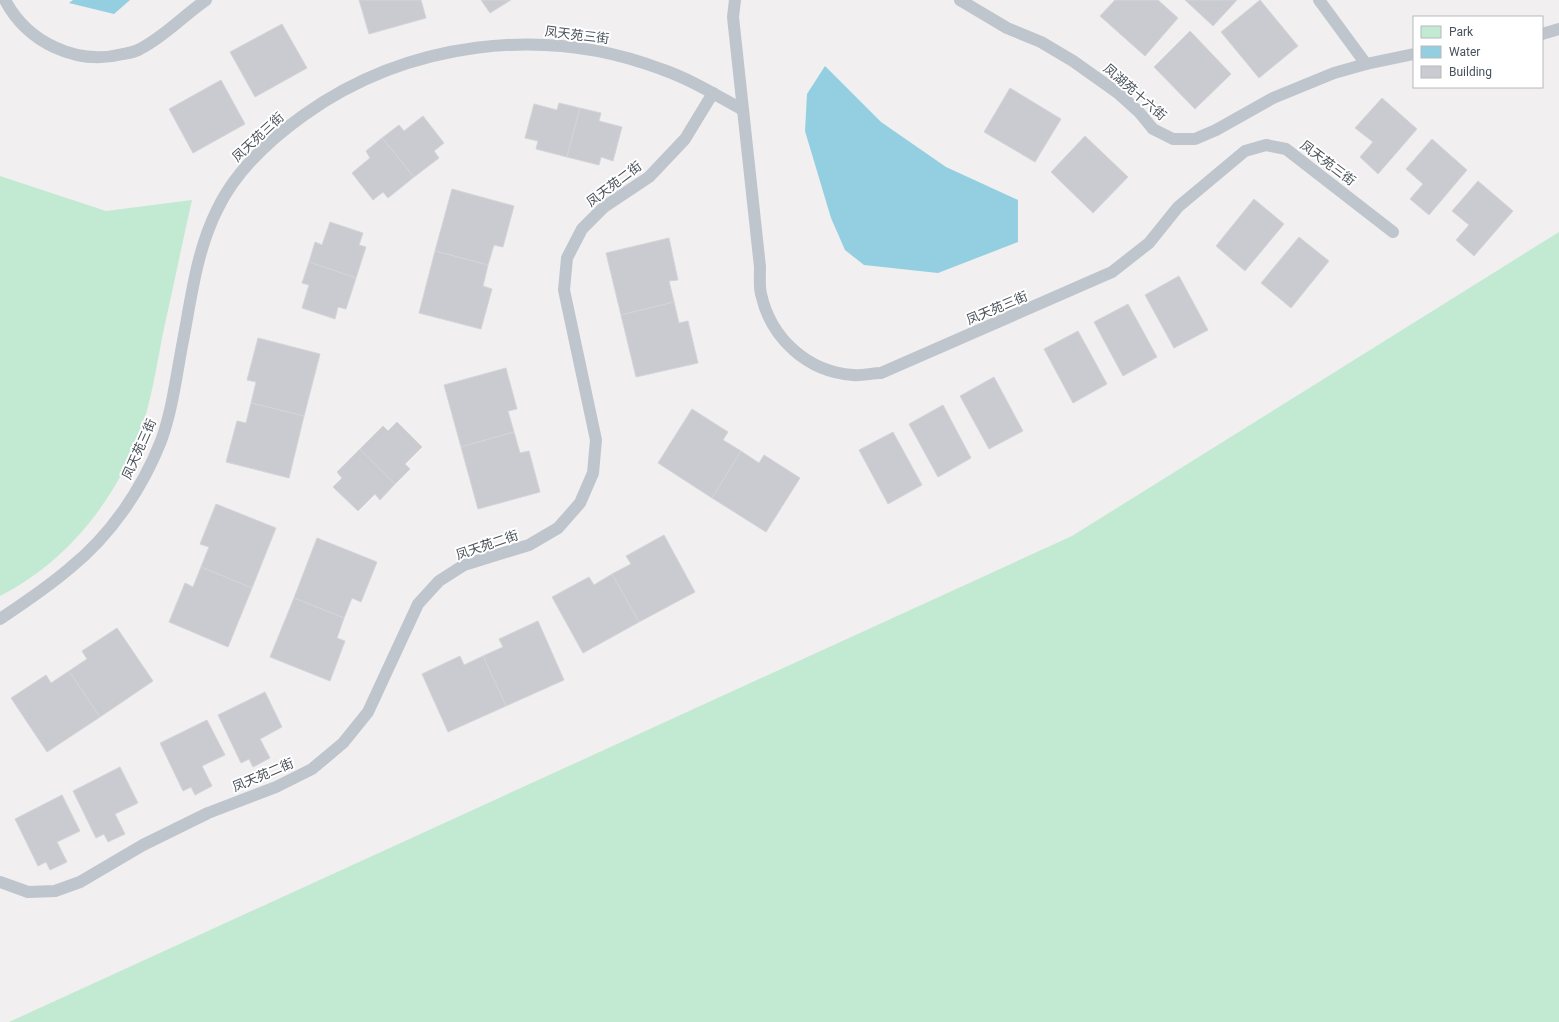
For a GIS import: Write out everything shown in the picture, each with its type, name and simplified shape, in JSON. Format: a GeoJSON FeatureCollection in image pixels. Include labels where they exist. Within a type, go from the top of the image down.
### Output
{"type":"FeatureCollection","features":[{"type":"Feature","properties":{"kind":"lane"},"geometry":{"type":"LineString","coordinates":[[5,0],[11,12],[30,33],[55,48],[89,57],[111,57],[138,50],[163,36],[183,16],[206,0]]}},
{"type":"Feature","properties":{"kind":"lane","name":"凤天苑三街"},"geometry":{"type":"LineString","coordinates":[[735,0],[733,17],[760,267],[761,294],[769,319],[784,342],[804,359],[828,371],[854,375],[881,372],[1112,272],[1149,243],[1178,207],[1229,164],[1246,151],[1266,146],[1286,149],[1393,232]]}},
{"type":"Feature","properties":{"kind":"lane","name":"凤湖苑十六街"},"geometry":{"type":"LineString","coordinates":[[960,0],[1007,28],[1041,42],[1073,61],[1118,93],[1139,112],[1153,129],[1173,139],[1195,139],[1279,95],[1334,73],[1366,64],[1413,54]]}},
{"type":"Feature","properties":{"kind":"lane"},"geometry":{"type":"LineString","coordinates":[[1319,0],[1366,64]]}},
{"type":"Feature","properties":{"kind":"lane"},"geometry":{"type":"LineString","coordinates":[[1543,34],[1559,29]]}},
{"type":"Feature","properties":{"kind":"lane","name":"凤天苑三街"},"geometry":{"type":"LineString","coordinates":[[0,619],[50,584],[92,548],[110,528],[137,488],[161,440],[171,407],[198,260],[217,208],[233,182],[252,158],[284,129],[320,103],[359,82],[386,70],[443,53],[486,46],[545,45],[575,47],[618,55],[660,68],[743,110]]}},
{"type":"Feature","properties":{"kind":"lane","name":"凤天苑二街"},"geometry":{"type":"LineString","coordinates":[[0,882],[28,892],[55,891],[80,882],[143,845],[208,813],[276,787],[312,769],[343,744],[368,712],[418,604],[439,581],[464,565],[529,545],[558,528],[580,503],[593,473],[596,440],[564,290],[567,258],[582,229],[604,207],[649,177],[686,139],[712,93]]}},
{"type":"Feature","properties":{"kind":"green space"},"geometry":{"type":"Polygon","coordinates":[[[0,176],[106,211],[192,200],[146,416],[132,453],[119,479],[104,503],[68,546],[47,565],[24,582],[0,596],[0,176]]]}},
{"type":"Feature","properties":{"kind":"green space"},"geometry":{"type":"Polygon","coordinates":[[[1559,232],[1559,1022],[9,1022],[1072,536],[1559,232]]]}},
{"type":"Feature","properties":{"kind":"water"},"geometry":{"type":"Polygon","coordinates":[[[73,0],[130,0],[114,14],[69,3],[73,0]]]}},
{"type":"Feature","properties":{"kind":"water"},"geometry":{"type":"Polygon","coordinates":[[[825,66],[881,122],[946,167],[1018,200],[1018,242],[938,273],[864,265],[845,250],[831,218],[805,131],[807,94],[825,66]]]}},
{"type":"Feature","properties":{"kind":"building"},"geometry":{"type":"Polygon","coordinates":[[[359,0],[421,0],[426,18],[369,34],[359,0]]]}},
{"type":"Feature","properties":{"kind":"building"},"geometry":{"type":"Polygon","coordinates":[[[481,0],[511,0],[490,13],[481,0]]]}},
{"type":"Feature","properties":{"kind":"building"},"geometry":{"type":"Polygon","coordinates":[[[1115,0],[1158,0],[1178,18],[1145,56],[1100,16],[1115,0]]]}},
{"type":"Feature","properties":{"kind":"building"},"geometry":{"type":"Polygon","coordinates":[[[1185,0],[1237,0],[1213,26],[1185,0]]]}},
{"type":"Feature","properties":{"kind":"building"},"geometry":{"type":"Polygon","coordinates":[[[1260,0],[1298,46],[1259,78],[1221,32],[1260,0]]]}},
{"type":"Feature","properties":{"kind":"building"},"geometry":{"type":"Polygon","coordinates":[[[282,24],[307,68],[255,97],[230,52],[282,24]]]}},
{"type":"Feature","properties":{"kind":"building"},"geometry":{"type":"Polygon","coordinates":[[[1190,31],[1231,74],[1195,109],[1154,67],[1190,31]]]}},
{"type":"Feature","properties":{"kind":"building"},"geometry":{"type":"Polygon","coordinates":[[[221,80],[245,124],[193,153],[169,109],[221,80]]]}},
{"type":"Feature","properties":{"kind":"building"},"geometry":{"type":"Polygon","coordinates":[[[1010,88],[1061,119],[1035,162],[984,132],[1010,88]]]}},
{"type":"Feature","properties":{"kind":"building"},"geometry":{"type":"Polygon","coordinates":[[[1382,98],[1417,129],[1378,174],[1360,157],[1373,142],[1355,128],[1382,98]]]}},
{"type":"Feature","properties":{"kind":"building"},"geometry":{"type":"Polygon","coordinates":[[[559,103],[580,108],[567,157],[536,149],[538,141],[525,138],[534,104],[557,110],[559,103]]]}},
{"type":"Feature","properties":{"kind":"building"},"geometry":{"type":"Polygon","coordinates":[[[580,108],[601,113],[599,121],[622,127],[613,161],[601,157],[599,165],[567,157],[580,108]]]}},
{"type":"Feature","properties":{"kind":"building"},"geometry":{"type":"Polygon","coordinates":[[[423,116],[444,143],[434,151],[439,158],[414,177],[382,138],[399,125],[404,131],[423,116]]]}},
{"type":"Feature","properties":{"kind":"building"},"geometry":{"type":"Polygon","coordinates":[[[1085,136],[1128,177],[1093,213],[1051,172],[1085,136]]]}},
{"type":"Feature","properties":{"kind":"building"},"geometry":{"type":"Polygon","coordinates":[[[382,138],[414,177],[388,198],[383,192],[373,200],[352,173],[370,158],[366,151],[382,138]]]}},
{"type":"Feature","properties":{"kind":"building"},"geometry":{"type":"Polygon","coordinates":[[[1432,139],[1467,170],[1429,215],[1410,199],[1423,184],[1406,169],[1432,139]]]}},
{"type":"Feature","properties":{"kind":"building"},"geometry":{"type":"Polygon","coordinates":[[[1478,181],[1513,211],[1474,256],[1456,240],[1469,225],[1452,211],[1478,181]]]}},
{"type":"Feature","properties":{"kind":"building"},"geometry":{"type":"Polygon","coordinates":[[[452,189],[514,206],[503,247],[494,245],[488,265],[435,251],[452,189]]]}},
{"type":"Feature","properties":{"kind":"building"},"geometry":{"type":"Polygon","coordinates":[[[1254,199],[1284,224],[1245,271],[1216,246],[1254,199]]]}},
{"type":"Feature","properties":{"kind":"building"},"geometry":{"type":"Polygon","coordinates":[[[330,222],[363,233],[359,245],[366,247],[356,278],[309,262],[315,242],[322,245],[330,222]]]}},
{"type":"Feature","properties":{"kind":"building"},"geometry":{"type":"Polygon","coordinates":[[[1299,237],[1329,261],[1291,308],[1261,283],[1299,237]]]}},
{"type":"Feature","properties":{"kind":"building"},"geometry":{"type":"Polygon","coordinates":[[[669,238],[678,280],[669,281],[674,302],[621,315],[606,253],[669,238]]]}},
{"type":"Feature","properties":{"kind":"building"},"geometry":{"type":"Polygon","coordinates":[[[435,251],[488,265],[483,286],[492,289],[481,329],[419,313],[435,251]]]}},
{"type":"Feature","properties":{"kind":"building"},"geometry":{"type":"Polygon","coordinates":[[[309,262],[356,278],[346,309],[338,307],[335,319],[302,308],[309,285],[302,283],[309,262]]]}},
{"type":"Feature","properties":{"kind":"building"},"geometry":{"type":"Polygon","coordinates":[[[1179,276],[1208,330],[1174,348],[1145,295],[1179,276]]]}},
{"type":"Feature","properties":{"kind":"building"},"geometry":{"type":"Polygon","coordinates":[[[674,302],[679,323],[688,321],[698,363],[636,377],[621,315],[674,302]]]}},
{"type":"Feature","properties":{"kind":"building"},"geometry":{"type":"Polygon","coordinates":[[[1128,304],[1157,357],[1123,376],[1094,322],[1128,304]]]}},
{"type":"Feature","properties":{"kind":"building"},"geometry":{"type":"Polygon","coordinates":[[[1078,331],[1107,384],[1073,403],[1044,349],[1078,331]]]}},
{"type":"Feature","properties":{"kind":"building"},"geometry":{"type":"Polygon","coordinates":[[[258,338],[320,354],[304,416],[251,403],[256,382],[247,380],[258,338]]]}},
{"type":"Feature","properties":{"kind":"building"},"geometry":{"type":"Polygon","coordinates":[[[506,368],[517,409],[508,411],[514,432],[461,447],[444,385],[506,368]]]}},
{"type":"Feature","properties":{"kind":"building"},"geometry":{"type":"Polygon","coordinates":[[[994,377],[1023,431],[989,449],[960,396],[994,377]]]}},
{"type":"Feature","properties":{"kind":"building"},"geometry":{"type":"Polygon","coordinates":[[[251,403],[304,416],[289,478],[226,462],[237,421],[246,423],[251,403]]]}},
{"type":"Feature","properties":{"kind":"building"},"geometry":{"type":"Polygon","coordinates":[[[943,405],[971,458],[938,477],[909,424],[943,405]]]}},
{"type":"Feature","properties":{"kind":"building"},"geometry":{"type":"Polygon","coordinates":[[[692,409],[728,432],[723,440],[741,451],[712,498],[658,463],[692,409]]]}},
{"type":"Feature","properties":{"kind":"building"},"geometry":{"type":"Polygon","coordinates":[[[397,422],[422,447],[405,464],[410,469],[395,484],[360,449],[383,426],[388,431],[397,422]]]}},
{"type":"Feature","properties":{"kind":"building"},"geometry":{"type":"Polygon","coordinates":[[[514,432],[520,453],[529,451],[540,492],[478,509],[461,447],[514,432]]]}},
{"type":"Feature","properties":{"kind":"building"},"geometry":{"type":"Polygon","coordinates":[[[893,432],[922,485],[888,504],[859,450],[893,432]]]}},
{"type":"Feature","properties":{"kind":"building"},"geometry":{"type":"Polygon","coordinates":[[[360,449],[395,484],[380,500],[375,494],[358,511],[333,487],[342,478],[337,472],[360,449]]]}},
{"type":"Feature","properties":{"kind":"building"},"geometry":{"type":"Polygon","coordinates":[[[741,451],[759,463],[764,455],[800,478],[766,532],[712,498],[741,451]]]}},
{"type":"Feature","properties":{"kind":"building"},"geometry":{"type":"Polygon","coordinates":[[[216,504],[276,528],[252,588],[201,567],[209,547],[200,544],[216,504]]]}},
{"type":"Feature","properties":{"kind":"building"},"geometry":{"type":"Polygon","coordinates":[[[664,535],[695,592],[639,622],[612,574],[631,564],[626,556],[664,535]]]}},
{"type":"Feature","properties":{"kind":"building"},"geometry":{"type":"Polygon","coordinates":[[[317,538],[377,562],[361,602],[352,598],[344,618],[294,598],[317,538]]]}},
{"type":"Feature","properties":{"kind":"building"},"geometry":{"type":"Polygon","coordinates":[[[201,567],[252,588],[228,647],[169,622],[185,583],[193,587],[201,567]]]}},
{"type":"Feature","properties":{"kind":"building"},"geometry":{"type":"Polygon","coordinates":[[[612,574],[639,622],[583,653],[552,597],[589,577],[594,585],[612,574]]]}},
{"type":"Feature","properties":{"kind":"building"},"geometry":{"type":"Polygon","coordinates":[[[294,598],[344,618],[337,638],[345,641],[330,681],[270,657],[294,598]]]}},
{"type":"Feature","properties":{"kind":"building"},"geometry":{"type":"Polygon","coordinates":[[[538,621],[564,680],[506,706],[483,656],[503,647],[499,639],[538,621]]]}},
{"type":"Feature","properties":{"kind":"building"},"geometry":{"type":"Polygon","coordinates":[[[117,628],[153,681],[100,717],[69,671],[87,659],[82,651],[117,628]]]}},
{"type":"Feature","properties":{"kind":"building"},"geometry":{"type":"Polygon","coordinates":[[[460,656],[464,665],[483,656],[506,706],[448,732],[422,674],[460,656]]]}},
{"type":"Feature","properties":{"kind":"building"},"geometry":{"type":"Polygon","coordinates":[[[69,671],[100,717],[47,752],[11,698],[46,675],[51,683],[69,671]]]}},
{"type":"Feature","properties":{"kind":"building"},"geometry":{"type":"Polygon","coordinates":[[[265,692],[282,727],[260,739],[270,758],[253,767],[249,759],[241,763],[218,715],[265,692]]]}},
{"type":"Feature","properties":{"kind":"building"},"geometry":{"type":"Polygon","coordinates":[[[207,720],[225,755],[202,766],[212,786],[195,795],[191,787],[183,791],[160,743],[207,720]]]}},
{"type":"Feature","properties":{"kind":"building"},"geometry":{"type":"Polygon","coordinates":[[[120,767],[138,803],[115,814],[125,834],[108,842],[104,834],[96,838],[73,791],[120,767]]]}},
{"type":"Feature","properties":{"kind":"building"},"geometry":{"type":"Polygon","coordinates":[[[62,795],[80,831],[57,842],[67,862],[50,870],[46,862],[38,866],[15,819],[62,795]]]}}]}
